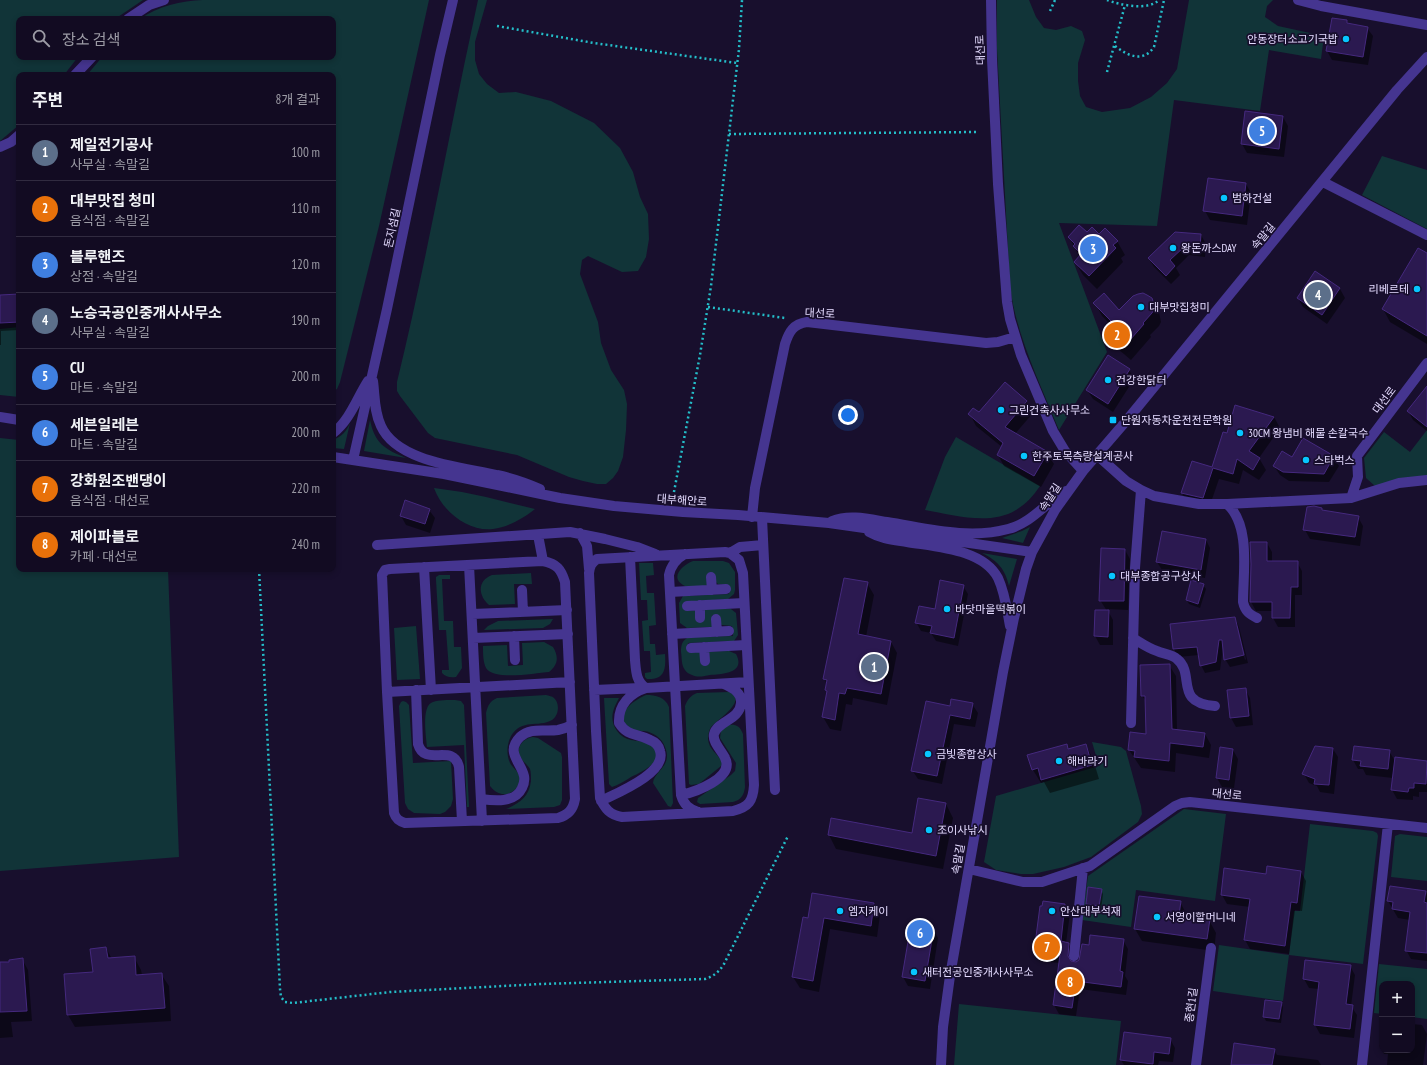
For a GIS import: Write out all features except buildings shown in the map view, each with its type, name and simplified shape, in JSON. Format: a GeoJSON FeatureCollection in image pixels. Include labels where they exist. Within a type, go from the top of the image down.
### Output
{"type":"FeatureCollection","features":[{"type":"Feature","properties":{"kind":"street"},"geometry":{"type":"LineString","coordinates":[[132,16],[149,5],[164,0]]}},
{"type":"Feature","properties":{"kind":"street","name":"돈지섬길"},"geometry":{"type":"LineString","coordinates":[[353,460],[453,0]]}},
{"type":"Feature","properties":{"kind":"street","name":"대선로"},"geometry":{"type":"LineString","coordinates":[[991,0],[993,75],[1004,284],[1010,319],[1015,337],[1053,431],[1065,451],[1083,471]]}},
{"type":"Feature","properties":{"kind":"street"},"geometry":{"type":"LineString","coordinates":[[1298,0],[1320,6],[1427,25]]}},
{"type":"Feature","properties":{"kind":"street","name":"속말길"},"geometry":{"type":"LineString","coordinates":[[941,1065],[943,1027],[950,976],[1011,630],[1022,582],[1032,552],[1055,510],[1083,471],[1323,182],[1397,90],[1427,57]]}},
{"type":"Feature","properties":{"kind":"street"},"geometry":{"type":"LineString","coordinates":[[78,72],[89,60]]}},
{"type":"Feature","properties":{"kind":"street"},"geometry":{"type":"LineString","coordinates":[[0,147],[11,142],[16,138]]}},
{"type":"Feature","properties":{"kind":"street"},"geometry":{"type":"LineString","coordinates":[[1323,182],[1427,235]]}},
{"type":"Feature","properties":{"kind":"street","name":"대선로"},"geometry":{"type":"LineString","coordinates":[[775,790],[763,545],[757,517],[755,488],[788,334],[793,327],[799,323],[807,322],[986,343],[998,342],[1015,337]]}},
{"type":"Feature","properties":{"kind":"street","name":"대선로"},"geometry":{"type":"LineString","coordinates":[[1351,498],[1358,477],[1357,456],[1427,363]]}},
{"type":"Feature","properties":{"kind":"street"},"geometry":{"type":"LineString","coordinates":[[336,430],[344,423],[348,417],[357,398],[372,374]]}},
{"type":"Feature","properties":{"kind":"street"},"geometry":{"type":"LineString","coordinates":[[372,374],[375,405],[381,426],[388,438],[402,450],[445,464],[518,480],[560,498]]}},
{"type":"Feature","properties":{"kind":"street"},"geometry":{"type":"LineString","coordinates":[[0,417],[16,420]]}},
{"type":"Feature","properties":{"kind":"street"},"geometry":{"type":"LineString","coordinates":[[1097,455],[1126,480],[1141,490],[1154,496],[1199,504],[1351,498],[1400,483],[1427,480]]}},
{"type":"Feature","properties":{"kind":"street","name":"대부해안로"},"geometry":{"type":"LineString","coordinates":[[336,457],[474,479],[560,498],[614,506],[829,523],[1032,552]]}},
{"type":"Feature","properties":{"kind":"street"},"geometry":{"type":"LineString","coordinates":[[829,523],[837,519],[863,518],[948,532],[968,534],[998,532],[1010,529],[1029,520],[1057,497],[1070,489]]}},
{"type":"Feature","properties":{"kind":"street"},"geometry":{"type":"LineString","coordinates":[[1131,723],[1135,568],[1141,490]]}},
{"type":"Feature","properties":{"kind":"street"},"geometry":{"type":"LineString","coordinates":[[1227,504],[1234,510],[1242,528],[1244,540],[1244,608],[1249,614],[1257,618]]}},
{"type":"Feature","properties":{"kind":"street"},"geometry":{"type":"LineString","coordinates":[[863,527],[873,534],[885,538],[950,549],[968,554],[983,562],[997,576],[1001,584],[1011,630]]}},
{"type":"Feature","properties":{"kind":"street"},"geometry":{"type":"LineString","coordinates":[[377,545],[563,532],[580,533],[637,547],[659,555]]}},
{"type":"Feature","properties":{"kind":"street"},"geometry":{"type":"LineString","coordinates":[[580,533],[587,546],[601,801],[607,811],[622,817],[733,811],[743,809],[751,799],[754,785],[744,603],[741,565],[739,560],[730,553],[725,552],[597,559],[592,562],[589,574]]}},
{"type":"Feature","properties":{"kind":"street"},"geometry":{"type":"LineString","coordinates":[[538,534],[544,561]]}},
{"type":"Feature","properties":{"kind":"street"},"geometry":{"type":"LineString","coordinates":[[730,553],[740,547],[763,545]]}},
{"type":"Feature","properties":{"kind":"street"},"geometry":{"type":"LineString","coordinates":[[685,554],[676,561],[670,569],[681,795],[686,805],[690,809],[701,813]]}},
{"type":"Feature","properties":{"kind":"street"},"geometry":{"type":"LineString","coordinates":[[630,557],[637,676],[641,684],[646,688]]}},
{"type":"Feature","properties":{"kind":"street"},"geometry":{"type":"LineString","coordinates":[[544,561],[558,567],[565,582],[576,799],[574,806],[565,816],[558,818],[405,823],[399,821],[394,813],[382,575],[385,570],[390,569],[544,561]]}},
{"type":"Feature","properties":{"kind":"street"},"geometry":{"type":"LineString","coordinates":[[469,565],[482,820]]}},
{"type":"Feature","properties":{"kind":"street"},"geometry":{"type":"LineString","coordinates":[[424,567],[431,690]]}},
{"type":"Feature","properties":{"kind":"street"},"geometry":{"type":"LineString","coordinates":[[711,577],[712,590]]}},
{"type":"Feature","properties":{"kind":"street"},"geometry":{"type":"LineString","coordinates":[[670,592],[726,589]]}},
{"type":"Feature","properties":{"kind":"street"},"geometry":{"type":"LineString","coordinates":[[522,590],[523,612]]}},
{"type":"Feature","properties":{"kind":"street"},"geometry":{"type":"LineString","coordinates":[[687,606],[744,603]]}},
{"type":"Feature","properties":{"kind":"street"},"geometry":{"type":"LineString","coordinates":[[700,605],[700,618]]}},
{"type":"Feature","properties":{"kind":"street"},"geometry":{"type":"LineString","coordinates":[[472,614],[567,610]]}},
{"type":"Feature","properties":{"kind":"street"},"geometry":{"type":"LineString","coordinates":[[716,618],[717,632]]}},
{"type":"Feature","properties":{"kind":"street"},"geometry":{"type":"LineString","coordinates":[[672,634],[729,631]]}},
{"type":"Feature","properties":{"kind":"street"},"geometry":{"type":"LineString","coordinates":[[473,638],[568,634]]}},
{"type":"Feature","properties":{"kind":"street"},"geometry":{"type":"LineString","coordinates":[[514,636],[515,660]]}},
{"type":"Feature","properties":{"kind":"street"},"geometry":{"type":"LineString","coordinates":[[1133,638],[1144,646],[1177,658],[1183,665],[1188,689],[1192,697],[1198,702],[1215,706]]}},
{"type":"Feature","properties":{"kind":"street"},"geometry":{"type":"LineString","coordinates":[[691,648],[746,644]]}},
{"type":"Feature","properties":{"kind":"street"},"geometry":{"type":"LineString","coordinates":[[704,647],[705,661]]}},
{"type":"Feature","properties":{"kind":"street"},"geometry":{"type":"LineString","coordinates":[[387,692],[570,682]]}},
{"type":"Feature","properties":{"kind":"street"},"geometry":{"type":"LineString","coordinates":[[594,690],[748,682]]}},
{"type":"Feature","properties":{"kind":"street"},"geometry":{"type":"LineString","coordinates":[[681,795],[691,793],[707,786],[720,777],[726,768],[726,760],[716,743],[714,733],[717,729],[734,717],[740,707],[741,701],[739,693],[723,684]]}},
{"type":"Feature","properties":{"kind":"street"},"geometry":{"type":"LineString","coordinates":[[601,801],[647,777],[658,765],[661,754],[660,749],[656,744],[652,740],[627,732],[619,723],[620,710],[626,700],[632,694],[646,688]]}},
{"type":"Feature","properties":{"kind":"street"},"geometry":{"type":"LineString","coordinates":[[416,690],[418,744],[420,750],[430,755],[453,756],[457,760],[462,821]]}},
{"type":"Feature","properties":{"kind":"street"},"geometry":{"type":"LineString","coordinates":[[481,799],[508,799],[516,797],[520,792],[524,784],[524,778],[513,751],[518,738],[532,730],[558,730],[572,725]]}},
{"type":"Feature","properties":{"kind":"street","name":"대선로"},"geometry":{"type":"LineString","coordinates":[[969,869],[1023,882],[1042,882],[1090,866],[1182,803],[1190,802],[1427,828]]}},
{"type":"Feature","properties":{"kind":"street"},"geometry":{"type":"LineString","coordinates":[[1362,1065],[1388,824]]}},
{"type":"Feature","properties":{"kind":"street"},"geometry":{"type":"LineString","coordinates":[[1074,956],[1084,868]]}},
{"type":"Feature","properties":{"kind":"street","name":"종현1길"},"geometry":{"type":"LineString","coordinates":[[1196,1065],[1211,948]]}},
{"type":"Feature","properties":{"kind":"path"},"geometry":{"type":"LineString","coordinates":[[673,497],[708,307],[737,63],[742,0]]}},
{"type":"Feature","properties":{"kind":"path"},"geometry":{"type":"LineString","coordinates":[[1050,11],[1055,0]]}},
{"type":"Feature","properties":{"kind":"path"},"geometry":{"type":"LineString","coordinates":[[1107,0],[1125,5],[1147,6],[1159,0]]}},
{"type":"Feature","properties":{"kind":"path"},"geometry":{"type":"LineString","coordinates":[[1115,46],[1123,52],[1135,56],[1144,56],[1149,53],[1154,47],[1164,0]]}},
{"type":"Feature","properties":{"kind":"path"},"geometry":{"type":"LineString","coordinates":[[1108,72],[1125,5]]}},
{"type":"Feature","properties":{"kind":"path"},"geometry":{"type":"LineString","coordinates":[[497,26],[594,43],[737,63]]}},
{"type":"Feature","properties":{"kind":"path"},"geometry":{"type":"LineString","coordinates":[[729,134],[978,132]]}},
{"type":"Feature","properties":{"kind":"path"},"geometry":{"type":"LineString","coordinates":[[708,307],[807,322]]}},
{"type":"Feature","properties":{"kind":"path"},"geometry":{"type":"LineString","coordinates":[[259,572],[280,989],[281,998],[286,1002],[293,1003],[390,992],[541,984],[704,979],[712,977],[719,972],[724,964],[788,836]]}},
{"type":"Feature","properties":{"kind":"green space"},"geometry":{"type":"Polygon","coordinates":[[[0,0],[143,0],[119,16],[16,16],[16,60],[76,60],[66,72],[16,72],[16,128],[0,141],[0,0]]]}},
{"type":"Feature","properties":{"kind":"green space"},"geometry":{"type":"Polygon","coordinates":[[[203,0],[429,0],[379,226],[340,382],[336,390],[336,72],[90,72],[100,60],[336,60],[336,16],[144,16],[170,5],[203,0]]]}},
{"type":"Feature","properties":{"kind":"green space"},"geometry":{"type":"Polygon","coordinates":[[[478,0],[487,0],[475,42],[475,60],[479,74],[487,84],[499,93],[516,92],[551,101],[594,123],[620,148],[633,172],[640,197],[648,214],[649,239],[646,257],[638,271],[622,272],[588,256],[582,260],[580,274],[598,322],[601,343],[611,370],[624,390],[627,404],[623,457],[618,471],[606,484],[597,484],[569,477],[517,455],[435,438],[428,433],[397,391],[397,382],[419,287],[478,0]]]}},
{"type":"Feature","properties":{"kind":"green space"},"geometry":{"type":"Polygon","coordinates":[[[997,0],[1029,0],[1036,17],[1044,28],[1056,30],[1071,26],[1082,31],[1085,40],[1078,63],[1080,96],[1086,107],[1102,112],[1130,108],[1151,97],[1167,83],[1177,69],[1189,0],[1273,0],[1267,6],[1265,17],[1278,26],[1324,36],[1321,59],[1269,50],[1260,111],[1174,100],[1157,226],[1059,223],[1107,352],[1059,430],[1023,341],[1013,304],[1010,286],[997,49],[997,0]]]}},
{"type":"Feature","properties":{"kind":"green space"},"geometry":{"type":"Polygon","coordinates":[[[1382,156],[1427,170],[1427,229],[1362,195],[1382,156]]]}},
{"type":"Feature","properties":{"kind":"green space"},"geometry":{"type":"Polygon","coordinates":[[[16,327],[16,397],[0,395],[0,329],[16,327]]]}},
{"type":"Feature","properties":{"kind":"green space"},"geometry":{"type":"Polygon","coordinates":[[[370,420],[375,435],[382,445],[392,452],[406,458],[364,451],[370,420]]]}},
{"type":"Feature","properties":{"kind":"green space"},"geometry":{"type":"Polygon","coordinates":[[[350,423],[344,449],[336,448],[336,438],[347,429],[350,423]]]}},
{"type":"Feature","properties":{"kind":"green space"},"geometry":{"type":"Polygon","coordinates":[[[1427,430],[1427,476],[1375,486],[1366,478],[1364,458],[1384,432],[1410,452],[1427,430]]]}},
{"type":"Feature","properties":{"kind":"green space"},"geometry":{"type":"Polygon","coordinates":[[[956,437],[1040,486],[1030,499],[1020,508],[1006,515],[971,518],[925,510],[945,457],[956,437]]]}},
{"type":"Feature","properties":{"kind":"green space"},"geometry":{"type":"Polygon","coordinates":[[[0,438],[16,440],[16,572],[168,572],[179,857],[0,871],[0,438]]]}},
{"type":"Feature","properties":{"kind":"green space"},"geometry":{"type":"Polygon","coordinates":[[[434,488],[462,492],[535,509],[521,519],[499,528],[484,529],[474,527],[457,518],[450,512],[443,505],[434,488]]]}},
{"type":"Feature","properties":{"kind":"green space"},"geometry":{"type":"Polygon","coordinates":[[[1030,527],[1023,543],[1002,538],[1022,531],[1030,527]]]}},
{"type":"Feature","properties":{"kind":"green space"},"geometry":{"type":"Polygon","coordinates":[[[982,553],[1017,559],[1009,586],[1003,570],[997,562],[982,553]]]}},
{"type":"Feature","properties":{"kind":"green space"},"geometry":{"type":"Polygon","coordinates":[[[693,561],[723,561],[729,563],[735,572],[734,594],[728,599],[684,602],[684,610],[696,611],[697,622],[704,621],[704,609],[731,609],[736,613],[738,635],[734,641],[688,643],[688,652],[729,651],[736,654],[738,665],[736,669],[727,673],[696,676],[687,672],[683,666],[681,647],[683,641],[687,638],[733,636],[732,626],[720,624],[719,615],[712,615],[713,627],[687,628],[680,623],[679,603],[683,596],[729,594],[728,585],[718,584],[716,582],[715,575],[708,575],[708,586],[688,587],[679,582],[677,578],[679,571],[693,561]]]}},
{"type":"Feature","properties":{"kind":"green space"},"geometry":{"type":"Polygon","coordinates":[[[639,563],[653,563],[654,575],[646,576],[647,593],[654,593],[656,625],[649,626],[650,644],[655,644],[656,655],[665,654],[663,672],[658,678],[653,679],[647,679],[645,677],[645,673],[651,672],[650,651],[644,651],[642,621],[648,620],[647,600],[641,600],[639,563]]]}},
{"type":"Feature","properties":{"kind":"green space"},"geometry":{"type":"Polygon","coordinates":[[[531,573],[532,584],[514,584],[515,604],[489,605],[481,593],[482,584],[492,575],[531,573]]]}},
{"type":"Feature","properties":{"kind":"green space"},"geometry":{"type":"Polygon","coordinates":[[[439,575],[450,575],[450,579],[442,579],[444,621],[453,621],[454,647],[461,647],[462,668],[456,677],[448,677],[442,673],[442,670],[449,670],[446,630],[439,630],[436,577],[439,575]]]}},
{"type":"Feature","properties":{"kind":"green space"},"geometry":{"type":"Polygon","coordinates":[[[553,619],[550,624],[543,628],[484,630],[488,626],[498,621],[553,619]]]}},
{"type":"Feature","properties":{"kind":"green space"},"geometry":{"type":"Polygon","coordinates":[[[416,626],[420,679],[397,680],[394,628],[416,626]]]}},
{"type":"Feature","properties":{"kind":"green space"},"geometry":{"type":"Polygon","coordinates":[[[544,642],[553,647],[557,657],[556,664],[549,672],[525,675],[506,675],[490,672],[486,668],[483,646],[507,645],[508,666],[523,665],[522,643],[544,642]]]}},
{"type":"Feature","properties":{"kind":"green space"},"geometry":{"type":"Polygon","coordinates":[[[729,692],[734,696],[734,705],[711,727],[708,737],[710,746],[723,763],[699,784],[691,785],[689,784],[685,706],[691,696],[697,693],[729,692]]]}},
{"type":"Feature","properties":{"kind":"green space"},"geometry":{"type":"Polygon","coordinates":[[[546,695],[556,700],[558,709],[556,716],[547,722],[525,725],[515,730],[509,742],[508,756],[510,763],[519,775],[520,779],[518,786],[513,792],[506,794],[497,792],[490,786],[486,713],[491,702],[497,698],[546,695]]]}},
{"type":"Feature","properties":{"kind":"green space"},"geometry":{"type":"Polygon","coordinates":[[[646,695],[660,697],[669,707],[673,803],[671,807],[668,806],[653,783],[656,775],[667,759],[664,744],[654,734],[632,729],[623,719],[626,710],[630,705],[646,695]]]}},
{"type":"Feature","properties":{"kind":"green space"},"geometry":{"type":"Polygon","coordinates":[[[604,698],[619,698],[614,708],[612,717],[614,725],[619,733],[631,740],[649,744],[655,749],[657,754],[656,759],[652,764],[642,772],[612,787],[609,784],[604,698]]]}},
{"type":"Feature","properties":{"kind":"green space"},"geometry":{"type":"Polygon","coordinates":[[[444,700],[461,701],[464,705],[469,807],[467,807],[464,745],[427,747],[425,722],[429,704],[444,700]]]}},
{"type":"Feature","properties":{"kind":"green space"},"geometry":{"type":"Polygon","coordinates":[[[403,701],[409,705],[413,763],[451,761],[453,799],[451,806],[445,812],[440,814],[414,813],[408,809],[405,803],[399,706],[403,701]]]}},
{"type":"Feature","properties":{"kind":"green space"},"geometry":{"type":"Polygon","coordinates":[[[728,725],[737,726],[741,729],[743,734],[744,792],[742,797],[733,802],[700,804],[697,802],[698,798],[735,771],[736,763],[720,738],[721,730],[728,725]]]}},
{"type":"Feature","properties":{"kind":"green space"},"geometry":{"type":"Polygon","coordinates":[[[533,737],[538,738],[561,753],[562,800],[560,805],[554,807],[506,809],[520,802],[530,787],[530,770],[520,757],[519,750],[521,744],[526,739],[533,737]]]}},
{"type":"Feature","properties":{"kind":"green space"},"geometry":{"type":"Polygon","coordinates":[[[1092,742],[1121,747],[1126,751],[1141,806],[1142,814],[1138,822],[1091,857],[1064,867],[1033,874],[1021,874],[996,870],[984,862],[996,796],[1099,766],[1092,742]]]}},
{"type":"Feature","properties":{"kind":"green space"},"geometry":{"type":"Polygon","coordinates":[[[1184,809],[1226,814],[1215,901],[1136,890],[1131,927],[1082,920],[1088,876],[1184,809]]]}},
{"type":"Feature","properties":{"kind":"green space"},"geometry":{"type":"Polygon","coordinates":[[[1310,824],[1373,831],[1377,833],[1378,836],[1363,964],[1289,955],[1294,911],[1300,911],[1310,824]]]}},
{"type":"Feature","properties":{"kind":"green space"},"geometry":{"type":"Polygon","coordinates":[[[1400,834],[1427,837],[1427,881],[1391,877],[1395,836],[1400,834]]]}},
{"type":"Feature","properties":{"kind":"green space"},"geometry":{"type":"Polygon","coordinates":[[[1219,945],[1289,955],[1283,1001],[1213,991],[1219,945]]]}},
{"type":"Feature","properties":{"kind":"green space"},"geometry":{"type":"Polygon","coordinates":[[[1379,964],[1427,969],[1427,1019],[1415,1017],[1415,981],[1379,981],[1379,1014],[1374,1013],[1379,964]]]}},
{"type":"Feature","properties":{"kind":"green space"},"geometry":{"type":"Polygon","coordinates":[[[959,1004],[1121,1021],[1116,1065],[954,1065],[959,1004]]]}},
{"type":"Feature","properties":{"kind":"place","name":"안동장터소고기국밥"},"geometry":{"type":"Point","coordinates":[1346,39]}},
{"type":"Feature","properties":{"kind":"place","name":"CU"},"geometry":{"type":"Point","coordinates":[1262,131]}},
{"type":"Feature","properties":{"kind":"place","name":"범하건설"},"geometry":{"type":"Point","coordinates":[1224,198]}},
{"type":"Feature","properties":{"kind":"place","name":"왕돈까스DAY"},"geometry":{"type":"Point","coordinates":[1173,248]}},
{"type":"Feature","properties":{"kind":"place","name":"블루핸즈"},"geometry":{"type":"Point","coordinates":[1093,249]}},
{"type":"Feature","properties":{"kind":"place","name":"리베르테"},"geometry":{"type":"Point","coordinates":[1417,289]}},
{"type":"Feature","properties":{"kind":"place","name":"노승국공인중개사사무소"},"geometry":{"type":"Point","coordinates":[1318,295]}},
{"type":"Feature","properties":{"kind":"place","name":"대부맛집청미"},"geometry":{"type":"Point","coordinates":[1141,307]}},
{"type":"Feature","properties":{"kind":"place","name":"대부맛집 청미"},"geometry":{"type":"Point","coordinates":[1117,335]}},
{"type":"Feature","properties":{"kind":"place","name":"건강한닭터"},"geometry":{"type":"Point","coordinates":[1108,380]}},
{"type":"Feature","properties":{"kind":"place","name":"그린건축사사무소"},"geometry":{"type":"Point","coordinates":[1001,410]}},
{"type":"Feature","properties":{"kind":"place","name":"단원자동차운전전문학원"},"geometry":{"type":"Point","coordinates":[1113,420]}},
{"type":"Feature","properties":{"kind":"place","name":"30CM 왕냄비 해물 손칼국수"},"geometry":{"type":"Point","coordinates":[1240,433]}},
{"type":"Feature","properties":{"kind":"place","name":"한주토목측량설계공사"},"geometry":{"type":"Point","coordinates":[1024,456]}},
{"type":"Feature","properties":{"kind":"place","name":"스타벅스"},"geometry":{"type":"Point","coordinates":[1306,460]}},
{"type":"Feature","properties":{"kind":"place","name":"대부종합공구상사"},"geometry":{"type":"Point","coordinates":[1112,576]}},
{"type":"Feature","properties":{"kind":"place","name":"바닷마을떡볶이"},"geometry":{"type":"Point","coordinates":[947,609]}},
{"type":"Feature","properties":{"kind":"place","name":"제일전기공사"},"geometry":{"type":"Point","coordinates":[874,667]}},
{"type":"Feature","properties":{"kind":"place","name":"금빛종합상사"},"geometry":{"type":"Point","coordinates":[928,754]}},
{"type":"Feature","properties":{"kind":"place","name":"해바라기"},"geometry":{"type":"Point","coordinates":[1059,761]}},
{"type":"Feature","properties":{"kind":"place","name":"조이사낚시"},"geometry":{"type":"Point","coordinates":[929,830]}},
{"type":"Feature","properties":{"kind":"place","name":"엠지케이"},"geometry":{"type":"Point","coordinates":[840,911]}},
{"type":"Feature","properties":{"kind":"place","name":"안산대부석재"},"geometry":{"type":"Point","coordinates":[1052,911]}},
{"type":"Feature","properties":{"kind":"place","name":"서영이할머니네"},"geometry":{"type":"Point","coordinates":[1157,917]}},
{"type":"Feature","properties":{"kind":"place","name":"세븐일레븐"},"geometry":{"type":"Point","coordinates":[920,933]}},
{"type":"Feature","properties":{"kind":"place","name":"강화원조밴댕이"},"geometry":{"type":"Point","coordinates":[1047,947]}},
{"type":"Feature","properties":{"kind":"place","name":"새터전공인중개사사무소"},"geometry":{"type":"Point","coordinates":[914,972]}},
{"type":"Feature","properties":{"kind":"place","name":"제이파블로"},"geometry":{"type":"Point","coordinates":[1070,982]}}]}
